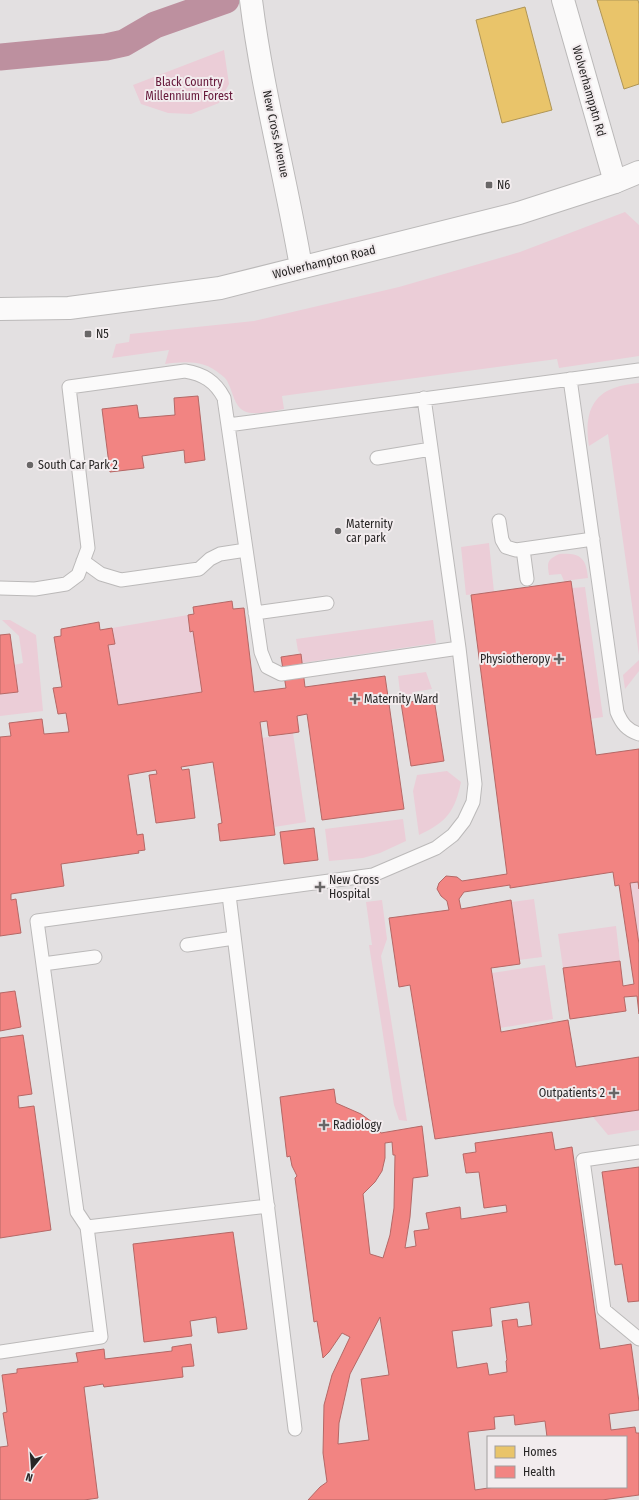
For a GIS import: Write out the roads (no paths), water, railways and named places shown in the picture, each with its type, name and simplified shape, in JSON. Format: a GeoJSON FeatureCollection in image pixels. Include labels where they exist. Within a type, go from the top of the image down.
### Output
{"type":"FeatureCollection","features":[{"type":"Feature","properties":{"kind":"street","name":"New Cross Avenue"},"geometry":{"type":"LineString","coordinates":[[251,0],[256,40],[291,210],[301,267]]}},
{"type":"Feature","properties":{"kind":"street","name":"Wolverhampptn Rd"},"geometry":{"type":"LineString","coordinates":[[563,0],[615,182]]}},
{"type":"Feature","properties":{"kind":"street","name":"Wolverhampton Road"},"geometry":{"type":"LineString","coordinates":[[0,309],[68,308],[220,288],[519,213],[615,182],[639,172]]}},
{"type":"Feature","properties":{"kind":"lane"},"geometry":{"type":"LineString","coordinates":[[0,588],[35,589],[66,584],[78,575],[88,548],[68,387],[185,370],[197,373],[208,379],[219,388],[224,398],[261,652],[267,667],[281,674],[459,648]]}},
{"type":"Feature","properties":{"kind":"lane"},"geometry":{"type":"LineString","coordinates":[[228,425],[639,370]]}},
{"type":"Feature","properties":{"kind":"lane"},"geometry":{"type":"LineString","coordinates":[[570,379],[617,712],[622,722],[630,731],[639,734]]}},
{"type":"Feature","properties":{"kind":"lane"},"geometry":{"type":"LineString","coordinates":[[0,1352],[101,1337],[87,1227],[77,1212],[37,921],[373,875],[436,848],[453,834],[464,821],[473,802],[475,784],[459,648],[424,398]]}},
{"type":"Feature","properties":{"kind":"lane"},"geometry":{"type":"LineString","coordinates":[[377,458],[431,449]]}},
{"type":"Feature","properties":{"kind":"lane"},"geometry":{"type":"LineString","coordinates":[[499,521],[502,540],[506,547],[516,550],[593,540]]}},
{"type":"Feature","properties":{"kind":"lane"},"geometry":{"type":"LineString","coordinates":[[523,549],[527,579]]}},
{"type":"Feature","properties":{"kind":"lane"},"geometry":{"type":"LineString","coordinates":[[83,561],[102,574],[121,580],[199,569],[210,559],[220,554],[246,550]]}},
{"type":"Feature","properties":{"kind":"lane"},"geometry":{"type":"LineString","coordinates":[[255,613],[327,603]]}},
{"type":"Feature","properties":{"kind":"lane"},"geometry":{"type":"LineString","coordinates":[[229,895],[295,1429]]}},
{"type":"Feature","properties":{"kind":"lane"},"geometry":{"type":"LineString","coordinates":[[186,945],[234,938]]}},
{"type":"Feature","properties":{"kind":"lane"},"geometry":{"type":"LineString","coordinates":[[43,964],[95,957]]}},
{"type":"Feature","properties":{"kind":"lane"},"geometry":{"type":"LineString","coordinates":[[639,1152],[584,1160],[604,1310],[639,1339]]}},
{"type":"Feature","properties":{"kind":"lane"},"geometry":{"type":"LineString","coordinates":[[87,1227],[268,1206]]}},
{"type":"Feature","properties":{"kind":"waterway"},"geometry":{"type":"LineString","coordinates":[[0,57],[106,47],[124,43],[155,25],[226,0]]}},
{"type":"Feature","properties":{"kind":"place","name":"N6"},"geometry":{"type":"Point","coordinates":[489,185]}},
{"type":"Feature","properties":{"kind":"place","name":"N5"},"geometry":{"type":"Point","coordinates":[88,334]}},
{"type":"Feature","properties":{"kind":"place","name":"South Car Park 2"},"geometry":{"type":"Point","coordinates":[30,465]}},
{"type":"Feature","properties":{"kind":"place","name":"Maternity car park"},"geometry":{"type":"Point","coordinates":[338,531]}},
{"type":"Feature","properties":{"kind":"place","name":"Physiotheropy"},"geometry":{"type":"Point","coordinates":[559,659]}},
{"type":"Feature","properties":{"kind":"place","name":"Maternity Ward"},"geometry":{"type":"Point","coordinates":[355,699]}},
{"type":"Feature","properties":{"kind":"place","name":"New Cross Hospital"},"geometry":{"type":"Point","coordinates":[320,887]}},
{"type":"Feature","properties":{"kind":"place","name":"Outpatients 2"},"geometry":{"type":"Point","coordinates":[614,1093]}},
{"type":"Feature","properties":{"kind":"place","name":"Radiology"},"geometry":{"type":"Point","coordinates":[324,1125]}},
{"type":"Feature","properties":{"kind":"park label","name":"Black Country Millennium Forest"},"geometry":{"type":"Point","coordinates":[189,89]}}]}
